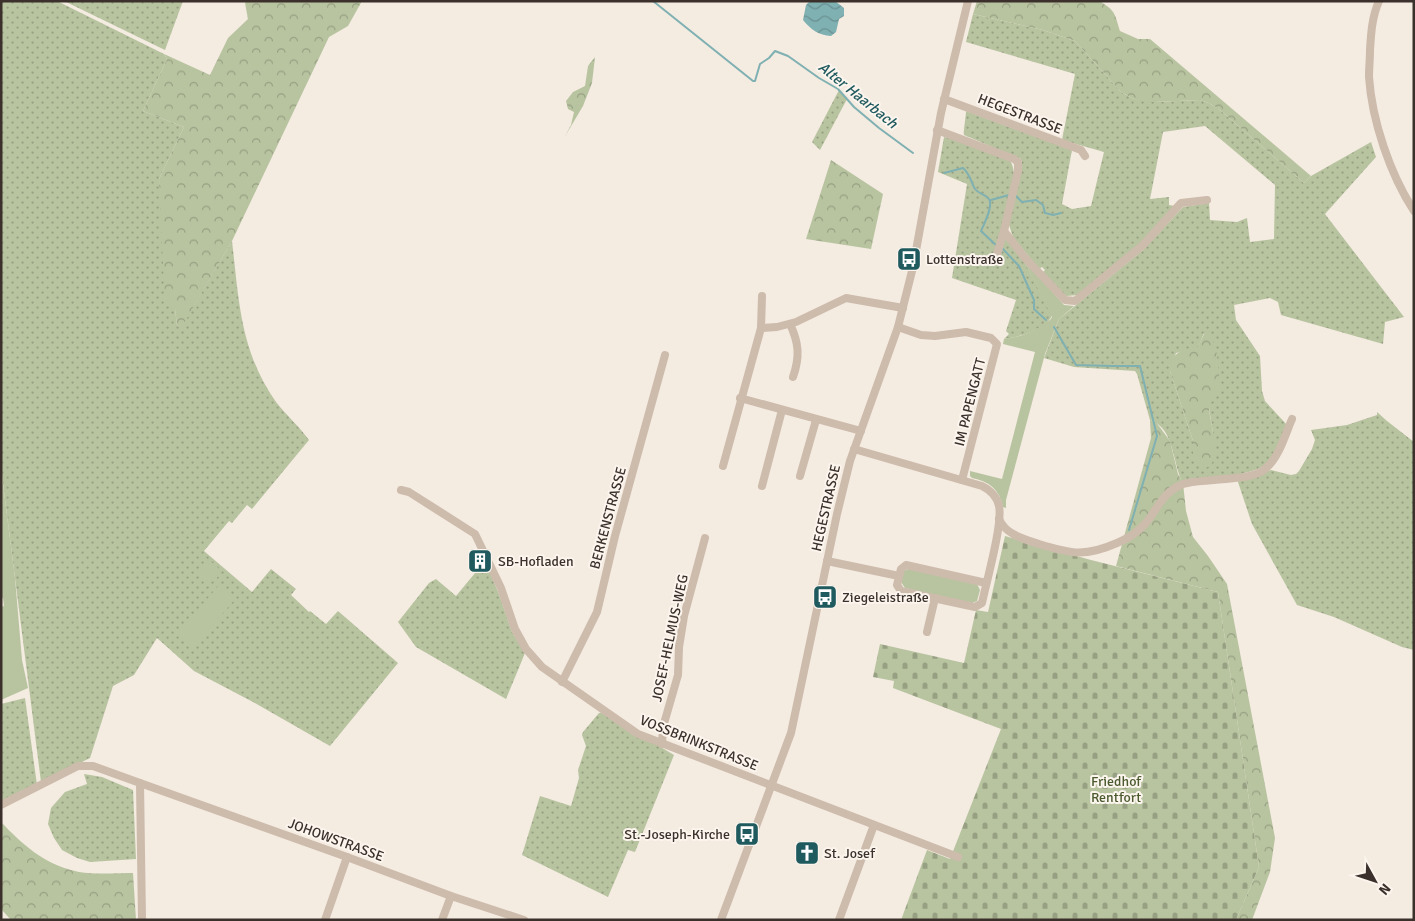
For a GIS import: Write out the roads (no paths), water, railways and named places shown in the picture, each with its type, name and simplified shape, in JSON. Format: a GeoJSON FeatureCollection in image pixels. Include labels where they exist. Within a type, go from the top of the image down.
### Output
{"type":"FeatureCollection","features":[{"type":"Feature","properties":{"kind":"street","name":"HEGESTRASSE"},"geometry":{"type":"LineString","coordinates":[[722,920],[791,733],[836,514],[854,449],[898,327],[913,267],[937,130],[968,1]]}},
{"type":"Feature","properties":{"kind":"street"},"geometry":{"type":"LineString","coordinates":[[1379,1],[1371,28],[1370,70],[1377,123],[1400,186],[1414,211]]}},
{"type":"Feature","properties":{"kind":"street","name":"HEGESTRASSE"},"geometry":{"type":"LineString","coordinates":[[944,98],[1081,150],[1085,156]]}},
{"type":"Feature","properties":{"kind":"street"},"geometry":{"type":"LineString","coordinates":[[937,130],[1014,158],[1018,162],[1018,171],[997,254]]}},
{"type":"Feature","properties":{"kind":"street"},"geometry":{"type":"LineString","coordinates":[[1004,231],[1025,258],[1065,300],[1076,301],[1143,246],[1181,203],[1207,200]]}},
{"type":"Feature","properties":{"kind":"street"},"geometry":{"type":"LineString","coordinates":[[723,466],[740,398],[761,328],[762,296]]}},
{"type":"Feature","properties":{"kind":"street"},"geometry":{"type":"LineString","coordinates":[[761,328],[793,323],[846,298],[903,308]]}},
{"type":"Feature","properties":{"kind":"street"},"geometry":{"type":"LineString","coordinates":[[793,323],[799,352],[794,377]]}},
{"type":"Feature","properties":{"kind":"street","name":"IM PAPENGATT"},"geometry":{"type":"LineString","coordinates":[[898,327],[928,336],[966,332],[991,338],[998,344],[962,480]]}},
{"type":"Feature","properties":{"kind":"street","name":"BERKENSTRASSE"},"geometry":{"type":"LineString","coordinates":[[562,682],[597,612],[615,536],[665,355]]}},
{"type":"Feature","properties":{"kind":"street"},"geometry":{"type":"LineString","coordinates":[[740,398],[860,431]]}},
{"type":"Feature","properties":{"kind":"street"},"geometry":{"type":"LineString","coordinates":[[762,486],[782,410]]}},
{"type":"Feature","properties":{"kind":"street"},"geometry":{"type":"LineString","coordinates":[[854,449],[982,486],[992,493],[999,505],[1002,525],[1014,535],[1068,552],[1086,554],[1132,537],[1145,524],[1162,498],[1183,484],[1251,475],[1264,470],[1272,463],[1292,419]]}},
{"type":"Feature","properties":{"kind":"street"},"geometry":{"type":"LineString","coordinates":[[800,476],[816,420]]}},
{"type":"Feature","properties":{"kind":"street","name":"VOSSBRINKSTRASSE"},"geometry":{"type":"LineString","coordinates":[[401,490],[410,492],[475,534],[501,588],[515,629],[526,649],[542,667],[638,734],[771,785]]}},
{"type":"Feature","properties":{"kind":"street"},"geometry":{"type":"LineString","coordinates":[[986,583],[906,565],[900,569],[897,585],[901,591],[975,607],[982,604],[1000,519]]}},
{"type":"Feature","properties":{"kind":"street","name":"JOSEF-HELMUS-WEG"},"geometry":{"type":"LineString","coordinates":[[662,744],[663,727],[678,674],[679,647],[684,616],[705,538]]}},
{"type":"Feature","properties":{"kind":"street"},"geometry":{"type":"LineString","coordinates":[[827,561],[899,576]]}},
{"type":"Feature","properties":{"kind":"street"},"geometry":{"type":"LineString","coordinates":[[926,632],[934,598]]}},
{"type":"Feature","properties":{"kind":"street","name":"JOHOWSTRASSE"},"geometry":{"type":"LineString","coordinates":[[1,805],[78,766],[93,766],[451,896],[524,920]]}},
{"type":"Feature","properties":{"kind":"street"},"geometry":{"type":"LineString","coordinates":[[140,783],[142,920]]}},
{"type":"Feature","properties":{"kind":"street"},"geometry":{"type":"LineString","coordinates":[[771,785],[958,857]]}},
{"type":"Feature","properties":{"kind":"street"},"geometry":{"type":"LineString","coordinates":[[839,920],[874,825]]}},
{"type":"Feature","properties":{"kind":"street"},"geometry":{"type":"LineString","coordinates":[[325,920],[347,857]]}},
{"type":"Feature","properties":{"kind":"street"},"geometry":{"type":"LineString","coordinates":[[442,920],[451,896]]}},
{"type":"Feature","properties":{"kind":"water"},"geometry":{"type":"Polygon","coordinates":[[[810,1],[835,1],[844,8],[844,16],[839,19],[836,32],[831,36],[809,27],[803,20],[806,5],[810,1]]]}},
{"type":"Feature","properties":{"kind":"waterway","name":"Alter Haarbach"},"geometry":{"type":"LineString","coordinates":[[653,1],[753,81],[755,81],[760,64],[775,51],[788,56],[838,89],[854,107],[913,153]]}},
{"type":"Feature","properties":{"kind":"waterway","name":"Alter Haarbach"},"geometry":{"type":"LineString","coordinates":[[944,173],[963,168],[969,175],[975,189],[988,198],[990,209],[981,231],[997,246]]}},
{"type":"Feature","properties":{"kind":"waterway"},"geometry":{"type":"LineString","coordinates":[[991,200],[1009,195]]}},
{"type":"Feature","properties":{"kind":"waterway"},"geometry":{"type":"LineString","coordinates":[[1016,196],[1022,202],[1036,200],[1043,205],[1045,213],[1053,215],[1061,213]]}},
{"type":"Feature","properties":{"kind":"waterway"},"geometry":{"type":"LineString","coordinates":[[1002,248],[1019,266],[1034,300],[1034,309],[1046,320]]}},
{"type":"Feature","properties":{"kind":"waterway"},"geometry":{"type":"LineString","coordinates":[[1054,327],[1076,365],[1140,366],[1157,436],[1129,530]]}},
{"type":"Feature","properties":{"kind":"place","name":"Lottenstraße"},"geometry":{"type":"Point","coordinates":[909,259]}},
{"type":"Feature","properties":{"kind":"place","name":"SB-Hofladen"},"geometry":{"type":"Point","coordinates":[480,561]}},
{"type":"Feature","properties":{"kind":"place","name":"Ziegeleistraße"},"geometry":{"type":"Point","coordinates":[825,597]}},
{"type":"Feature","properties":{"kind":"place","name":"St.-Joseph-Kirche"},"geometry":{"type":"Point","coordinates":[747,834]}},
{"type":"Feature","properties":{"kind":"place","name":"St. Josef"},"geometry":{"type":"Point","coordinates":[807,853]}},
{"type":"Feature","properties":{"kind":"park label","name":"Friedhof Rentfort"},"geometry":{"type":"Point","coordinates":[1116,790]}}]}
